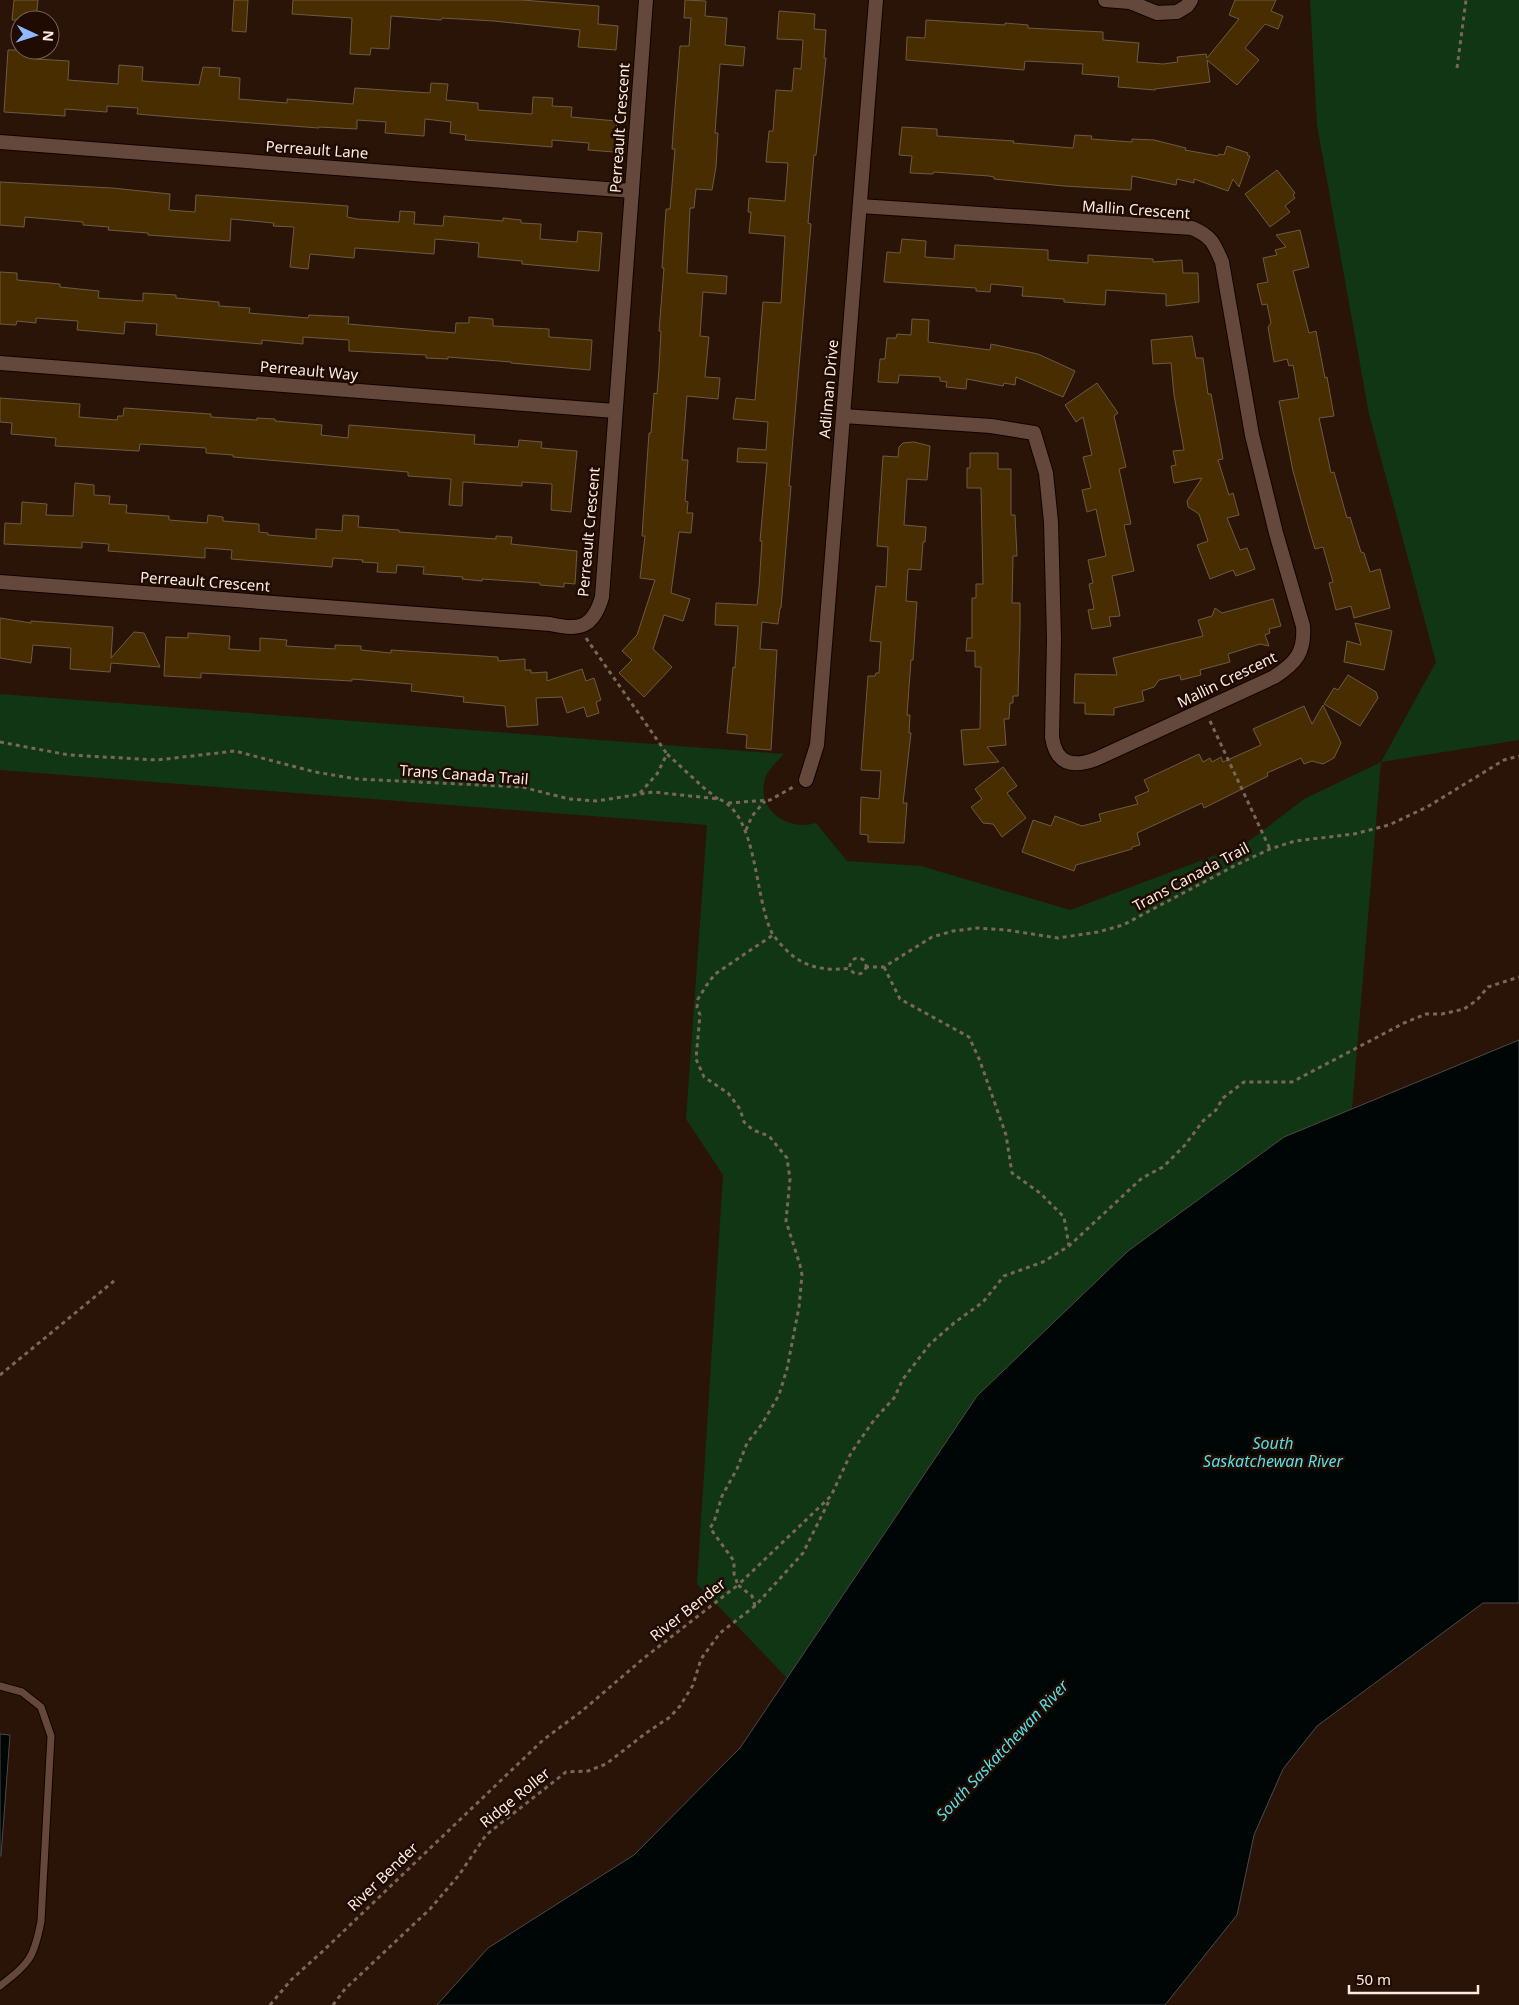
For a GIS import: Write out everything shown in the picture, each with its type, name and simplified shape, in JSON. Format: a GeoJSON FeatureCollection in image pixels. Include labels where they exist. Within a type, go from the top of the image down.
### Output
{"type":"FeatureCollection","features":[{"type":"Feature","properties":{"kind":"street","name":"Perreault Crescent"},"geometry":{"type":"LineString","coordinates":[[0,582],[550,624],[568,628],[578,628],[591,619],[602,597],[646,0]]}},
{"type":"Feature","properties":{"kind":"street","name":"Adilman Drive"},"geometry":{"type":"LineString","coordinates":[[806,780],[817,745],[876,0]]}},
{"type":"Feature","properties":{"kind":"street"},"geometry":{"type":"LineString","coordinates":[[1105,0],[1130,2],[1157,13],[1177,12],[1188,6],[1191,0]]}},
{"type":"Feature","properties":{"kind":"street","name":"Perreault Lane"},"geometry":{"type":"LineString","coordinates":[[0,142],[632,191]]}},
{"type":"Feature","properties":{"kind":"street","name":"Mallin Crescent"},"geometry":{"type":"LineString","coordinates":[[843,416],[991,426],[1034,433],[1046,474],[1051,522],[1054,639],[1052,737],[1054,749],[1058,756],[1066,762],[1086,763],[1105,755],[1274,677],[1288,668],[1299,656],[1304,641],[1303,626],[1276,532],[1252,435],[1222,262],[1215,244],[1205,234],[1192,228],[860,206]]}},
{"type":"Feature","properties":{"kind":"street","name":"Perreault Way"},"geometry":{"type":"LineString","coordinates":[[0,363],[615,411]]}},
{"type":"Feature","properties":{"kind":"lane"},"geometry":{"type":"LineString","coordinates":[[0,1686],[22,1692],[41,1707],[51,1736],[41,1921],[37,1945],[26,1965],[0,1986]]}},
{"type":"Feature","properties":{"kind":"path"},"geometry":{"type":"LineString","coordinates":[[1457,68],[1466,0]]}},
{"type":"Feature","properties":{"kind":"path"},"geometry":{"type":"LineString","coordinates":[[593,649],[667,754],[718,799]]}},
{"type":"Feature","properties":{"kind":"path"},"geometry":{"type":"LineString","coordinates":[[1212,725],[1270,850]]}},
{"type":"Feature","properties":{"kind":"path","name":"Trans Canada Trail"},"geometry":{"type":"LineString","coordinates":[[0,742],[68,755],[157,760],[235,751],[315,772],[358,779],[522,787],[569,799],[597,801],[640,793],[665,792],[718,799],[727,803],[736,813],[746,830],[758,887],[773,935],[798,960],[822,969],[851,968]]}},
{"type":"Feature","properties":{"kind":"path"},"geometry":{"type":"LineString","coordinates":[[640,793],[657,774],[667,754]]}},
{"type":"Feature","properties":{"kind":"path","name":"Trans Canada Trail"},"geometry":{"type":"LineString","coordinates":[[865,967],[884,967],[932,937],[953,931],[978,928],[1058,938],[1123,926],[1236,865],[1270,850],[1295,841],[1354,834],[1389,825],[1428,807],[1504,760],[1519,756]]}},
{"type":"Feature","properties":{"kind":"path"},"geometry":{"type":"LineString","coordinates":[[746,830],[752,816],[768,801],[806,780]]}},
{"type":"Feature","properties":{"kind":"path"},"geometry":{"type":"LineString","coordinates":[[727,803],[768,801]]}},
{"type":"Feature","properties":{"kind":"path","name":"River Bender"},"geometry":{"type":"LineString","coordinates":[[270,2005],[291,1980],[543,1740],[582,1711],[644,1658],[738,1585],[734,1574],[734,1561],[710,1528],[714,1522],[722,1496],[737,1469],[747,1443],[762,1424],[778,1395],[787,1369],[799,1307],[802,1275],[786,1222],[790,1179],[787,1158],[769,1136],[753,1130],[744,1122],[740,1109],[728,1093],[704,1077],[696,1059],[700,1015],[697,1007],[698,999],[716,974],[773,935]]}},
{"type":"Feature","properties":{"kind":"path","name":"Trans Canada Trail"},"geometry":{"type":"LineString","coordinates":[[856,958],[864,961],[865,967],[860,973],[854,972],[851,968],[851,963],[856,958]]}},
{"type":"Feature","properties":{"kind":"path"},"geometry":{"type":"LineString","coordinates":[[884,967],[900,999],[969,1037],[980,1061],[1006,1135],[1012,1173],[1040,1193],[1064,1217],[1069,1246]]}},
{"type":"Feature","properties":{"kind":"path","name":"Ridge Roller"},"geometry":{"type":"LineString","coordinates":[[333,2005],[345,1989],[430,1909],[459,1875],[486,1834],[566,1772],[588,1771],[606,1764],[670,1717],[680,1706],[693,1685],[700,1659],[720,1633],[755,1606],[803,1553],[852,1453],[874,1420],[894,1398],[903,1379],[930,1344],[982,1302],[1004,1276],[1043,1262],[1069,1246],[1142,1178],[1163,1167],[1185,1145],[1203,1121],[1216,1110],[1223,1098],[1244,1082],[1292,1082],[1404,1023],[1426,1014],[1442,1014],[1464,1010],[1477,1000],[1488,987],[1519,977]]}},
{"type":"Feature","properties":{"kind":"path"},"geometry":{"type":"LineString","coordinates":[[0,1375],[114,1281]]}},
{"type":"Feature","properties":{"kind":"path"},"geometry":{"type":"LineString","coordinates":[[755,1606],[752,1596],[738,1585],[831,1496]]}},
{"type":"Feature","properties":{"kind":"green space"},"geometry":{"type":"Polygon","coordinates":[[[1310,0],[1519,0],[1519,740],[1381,762],[1436,662],[1369,414],[1317,125],[1310,0]]]}},
{"type":"Feature","properties":{"kind":"green space"},"geometry":{"type":"Polygon","coordinates":[[[0,694],[784,754],[766,776],[763,788],[769,807],[775,815],[784,821],[805,825],[816,823],[847,861],[921,866],[1070,910],[1245,844],[1304,799],[1381,762],[1352,1109],[1284,1137],[1128,1251],[977,1396],[787,1678],[697,1584],[723,1175],[686,1119],[707,825],[0,770],[0,694]]]}},
{"type":"Feature","properties":{"kind":"water","name":"South Saskatchewan River"},"geometry":{"type":"Polygon","coordinates":[[[1519,1040],[1519,1603],[1483,1603],[1317,1726],[1283,1769],[1254,1835],[1237,1915],[1165,2005],[437,2005],[488,1948],[634,1855],[740,1748],[977,1396],[1128,1251],[1284,1137],[1519,1040]]]}},
{"type":"Feature","properties":{"kind":"water"},"geometry":{"type":"Polygon","coordinates":[[[0,1734],[10,1735],[1,1856],[0,1856],[0,1734]]]}},
{"type":"Feature","properties":{"kind":"building"},"geometry":{"type":"Polygon","coordinates":[[[14,0],[38,0],[37,10],[13,10],[14,0]]]}},
{"type":"Feature","properties":{"kind":"building"},"geometry":{"type":"Polygon","coordinates":[[[234,0],[248,0],[246,32],[232,31],[234,0]]]}},
{"type":"Feature","properties":{"kind":"building"},"geometry":{"type":"Polygon","coordinates":[[[293,0],[522,0],[599,6],[598,24],[618,26],[616,50],[578,47],[580,30],[494,21],[442,18],[441,20],[391,16],[389,49],[371,48],[370,55],[350,54],[352,18],[292,14],[293,0]]]}},
{"type":"Feature","properties":{"kind":"building"},"geometry":{"type":"Polygon","coordinates":[[[685,0],[706,1],[705,16],[727,18],[725,45],[745,47],[743,66],[720,64],[715,133],[718,133],[716,167],[712,190],[696,189],[694,208],[690,208],[687,273],[727,276],[726,294],[703,292],[700,336],[709,337],[705,377],[720,378],[718,399],[687,396],[682,460],[688,460],[685,501],[688,502],[687,513],[693,513],[691,533],[679,532],[671,593],[690,599],[683,621],[664,615],[653,649],[672,667],[644,697],[619,673],[632,660],[622,651],[637,635],[655,580],[640,578],[645,536],[642,536],[649,433],[651,433],[654,393],[657,394],[664,268],[662,268],[666,209],[670,209],[675,149],[672,149],[680,46],[689,46],[691,18],[684,18],[685,0]]]}},
{"type":"Feature","properties":{"kind":"building"},"geometry":{"type":"Polygon","coordinates":[[[1235,0],[1276,0],[1271,11],[1283,16],[1278,29],[1265,24],[1245,48],[1259,60],[1237,85],[1207,60],[1210,82],[1155,90],[1118,87],[1119,77],[1082,74],[1083,64],[1025,61],[1024,70],[906,60],[907,37],[925,38],[926,20],[1005,25],[1005,23],[1028,25],[1028,28],[1103,32],[1103,40],[1139,43],[1137,62],[1163,64],[1178,62],[1177,57],[1206,54],[1207,58],[1239,19],[1229,15],[1235,0]]]}},
{"type":"Feature","properties":{"kind":"building"},"geometry":{"type":"Polygon","coordinates":[[[779,11],[815,14],[814,29],[826,30],[824,58],[826,58],[808,223],[811,224],[789,486],[791,486],[781,608],[778,624],[762,622],[760,649],[777,650],[771,750],[746,748],[747,735],[727,733],[738,626],[715,625],[716,603],[757,605],[759,587],[762,541],[760,541],[767,463],[737,462],[738,448],[766,450],[768,422],[733,419],[736,398],[755,400],[763,302],[781,303],[785,236],[749,233],[751,212],[748,212],[749,198],[785,201],[788,163],[766,162],[769,131],[773,131],[776,90],[792,91],[794,68],[801,69],[803,40],[777,39],[779,11]]]}},
{"type":"Feature","properties":{"kind":"building"},"geometry":{"type":"Polygon","coordinates":[[[8,50],[10,50],[10,60],[69,61],[68,80],[118,84],[119,65],[143,67],[142,81],[199,85],[203,67],[220,68],[219,76],[240,78],[239,99],[287,103],[287,99],[353,104],[355,88],[430,93],[431,83],[448,84],[446,100],[478,103],[478,110],[532,114],[533,97],[553,98],[552,106],[572,107],[571,117],[617,121],[614,152],[588,150],[589,143],[552,140],[552,147],[465,140],[466,135],[450,133],[451,122],[425,119],[424,136],[385,133],[386,122],[357,120],[357,129],[319,128],[137,114],[138,108],[107,106],[107,112],[65,109],[65,116],[4,112],[8,50]]]}},
{"type":"Feature","properties":{"kind":"building"},"geometry":{"type":"Polygon","coordinates":[[[902,127],[937,129],[937,136],[1014,141],[1013,143],[1073,148],[1075,135],[1092,136],[1091,139],[1132,142],[1132,139],[1154,140],[1186,148],[1185,150],[1218,156],[1219,154],[1224,155],[1227,146],[1248,153],[1247,155],[1250,156],[1239,187],[1233,179],[1228,191],[1194,179],[1194,183],[1177,179],[1176,185],[1132,176],[1131,190],[1064,186],[994,179],[994,177],[989,176],[934,172],[933,174],[910,173],[912,156],[899,155],[902,127]]]}},
{"type":"Feature","properties":{"kind":"building"},"geometry":{"type":"Polygon","coordinates":[[[1277,170],[1295,193],[1293,195],[1295,198],[1285,206],[1290,212],[1270,227],[1245,194],[1277,170]]]}},
{"type":"Feature","properties":{"kind":"building"},"geometry":{"type":"Polygon","coordinates":[[[0,182],[112,188],[170,194],[169,210],[195,212],[196,195],[348,206],[347,217],[357,219],[399,222],[400,211],[415,212],[414,224],[443,226],[444,216],[503,221],[503,218],[521,220],[521,223],[541,224],[540,239],[577,242],[578,231],[602,233],[599,271],[522,264],[522,261],[478,257],[479,243],[435,239],[434,254],[355,248],[354,258],[310,254],[308,269],[290,267],[294,227],[273,226],[274,223],[231,219],[230,241],[148,235],[148,233],[108,230],[109,227],[83,225],[83,222],[25,217],[24,227],[0,225],[0,182]]]}},
{"type":"Feature","properties":{"kind":"building"},"geometry":{"type":"Polygon","coordinates":[[[1300,230],[1309,267],[1293,271],[1309,333],[1316,331],[1325,378],[1327,377],[1334,416],[1319,418],[1331,473],[1334,472],[1347,518],[1350,517],[1361,552],[1364,553],[1370,572],[1380,569],[1390,608],[1354,618],[1351,606],[1336,610],[1329,583],[1333,582],[1323,547],[1315,549],[1309,529],[1293,471],[1279,401],[1299,398],[1293,365],[1289,366],[1287,359],[1274,362],[1268,327],[1271,323],[1267,304],[1262,305],[1257,284],[1268,282],[1263,258],[1277,255],[1275,250],[1286,247],[1276,235],[1300,230]]]}},
{"type":"Feature","properties":{"kind":"building"},"geometry":{"type":"Polygon","coordinates":[[[902,239],[926,241],[925,257],[954,259],[955,245],[1048,250],[1048,260],[1088,263],[1088,255],[1153,259],[1153,262],[1182,260],[1183,273],[1198,273],[1199,302],[1166,306],[1166,294],[1106,290],[1105,305],[1064,302],[1064,299],[1022,296],[1023,287],[991,284],[990,292],[976,291],[976,288],[884,282],[887,252],[900,253],[902,239]]]}},
{"type":"Feature","properties":{"kind":"building"},"geometry":{"type":"Polygon","coordinates":[[[0,272],[17,273],[17,280],[60,284],[60,287],[99,291],[98,298],[143,301],[143,293],[176,295],[176,298],[219,302],[219,306],[250,308],[249,313],[308,318],[309,315],[349,317],[348,324],[455,333],[456,323],[469,323],[469,317],[493,319],[493,326],[549,329],[549,337],[592,340],[590,370],[448,357],[448,359],[426,358],[426,355],[349,351],[349,340],[303,337],[303,344],[262,340],[262,344],[156,335],[157,324],[125,322],[124,334],[77,330],[78,321],[36,318],[36,323],[17,321],[16,325],[0,324],[0,272]]]}},
{"type":"Feature","properties":{"kind":"building"},"geometry":{"type":"Polygon","coordinates":[[[912,319],[929,320],[928,342],[990,350],[991,344],[1038,354],[1075,371],[1063,397],[1016,377],[1015,385],[1004,383],[1003,386],[967,379],[966,389],[946,387],[947,382],[940,381],[940,377],[899,375],[898,383],[878,382],[880,359],[885,359],[887,338],[896,338],[897,334],[911,335],[912,319]]]}},
{"type":"Feature","properties":{"kind":"building"},"geometry":{"type":"Polygon","coordinates":[[[1192,336],[1196,358],[1203,358],[1208,394],[1211,394],[1223,459],[1218,460],[1229,495],[1233,493],[1239,515],[1227,518],[1240,550],[1247,548],[1255,569],[1236,576],[1233,570],[1210,579],[1197,545],[1208,541],[1199,514],[1188,507],[1187,501],[1202,478],[1174,483],[1171,466],[1176,465],[1173,451],[1184,450],[1174,395],[1171,363],[1153,364],[1151,340],[1192,336]]]}},
{"type":"Feature","properties":{"kind":"building"},"geometry":{"type":"Polygon","coordinates":[[[1097,383],[1118,413],[1114,416],[1126,467],[1119,469],[1131,524],[1124,525],[1134,571],[1112,576],[1120,616],[1109,617],[1111,626],[1092,629],[1088,610],[1094,609],[1089,584],[1093,583],[1088,560],[1106,556],[1096,509],[1087,512],[1082,490],[1091,488],[1083,457],[1092,455],[1083,417],[1076,422],[1065,405],[1097,383]]]}},
{"type":"Feature","properties":{"kind":"building"},"geometry":{"type":"Polygon","coordinates":[[[0,398],[80,404],[79,417],[117,420],[118,416],[123,416],[124,408],[211,414],[211,417],[257,420],[257,418],[275,419],[275,421],[322,425],[321,435],[348,438],[349,425],[475,435],[474,444],[518,447],[519,440],[542,442],[541,448],[577,451],[571,512],[551,510],[552,484],[522,482],[522,486],[463,482],[462,506],[449,505],[451,479],[408,476],[408,472],[233,457],[233,455],[206,453],[206,448],[140,444],[139,451],[55,446],[56,438],[11,434],[12,423],[0,422],[0,398]]]}},
{"type":"Feature","properties":{"kind":"building"},"geometry":{"type":"Polygon","coordinates":[[[914,442],[930,446],[927,480],[907,479],[904,525],[926,527],[921,570],[908,569],[906,601],[917,602],[907,715],[910,715],[909,733],[911,733],[903,803],[907,803],[904,843],[868,842],[868,835],[860,834],[861,797],[879,799],[881,771],[861,770],[868,676],[875,676],[876,673],[879,673],[881,642],[870,641],[876,586],[886,587],[888,547],[877,546],[883,456],[898,457],[899,447],[903,443],[914,442]]]}},
{"type":"Feature","properties":{"kind":"building"},"geometry":{"type":"Polygon","coordinates":[[[970,453],[998,453],[998,469],[1011,469],[1011,515],[1015,515],[1017,556],[1013,556],[1012,603],[1020,603],[1020,626],[1018,696],[1013,696],[1013,703],[1010,703],[1009,719],[1004,719],[1006,745],[987,747],[999,762],[964,765],[961,730],[980,729],[981,667],[975,667],[975,651],[966,651],[967,638],[972,638],[972,598],[976,598],[976,584],[983,584],[981,488],[967,488],[967,468],[970,468],[970,453]]]}},
{"type":"Feature","properties":{"kind":"building"},"geometry":{"type":"Polygon","coordinates":[[[75,483],[94,485],[94,495],[110,496],[109,504],[127,505],[126,513],[169,516],[169,520],[207,523],[208,515],[223,517],[223,521],[259,524],[259,532],[268,533],[268,535],[316,539],[316,529],[342,531],[343,515],[359,516],[358,527],[496,539],[496,536],[512,537],[511,544],[577,551],[575,584],[564,583],[564,587],[540,585],[540,583],[462,579],[463,577],[423,574],[424,567],[397,565],[396,573],[377,572],[378,563],[362,562],[363,560],[333,558],[332,567],[231,559],[232,550],[205,548],[205,558],[108,551],[109,544],[82,542],[82,548],[4,544],[5,523],[21,524],[22,502],[47,504],[46,515],[73,516],[75,483]]]}},
{"type":"Feature","properties":{"kind":"building"},"geometry":{"type":"Polygon","coordinates":[[[1273,599],[1281,626],[1269,629],[1270,633],[1265,635],[1269,646],[1260,644],[1228,654],[1230,662],[1200,670],[1201,675],[1181,680],[1180,675],[1159,680],[1154,687],[1142,691],[1144,701],[1114,708],[1114,715],[1085,714],[1085,703],[1074,703],[1075,674],[1117,675],[1113,658],[1203,636],[1198,620],[1212,616],[1215,608],[1222,613],[1273,599]]]}},
{"type":"Feature","properties":{"kind":"building"},"geometry":{"type":"Polygon","coordinates":[[[0,618],[31,623],[31,621],[113,627],[111,658],[134,632],[144,633],[160,667],[111,663],[110,672],[70,669],[71,648],[33,645],[31,663],[0,658],[0,618]]]}},
{"type":"Feature","properties":{"kind":"building"},"geometry":{"type":"Polygon","coordinates":[[[1355,623],[1392,631],[1384,670],[1344,662],[1347,641],[1361,645],[1355,623]]]}},
{"type":"Feature","properties":{"kind":"building"},"geometry":{"type":"Polygon","coordinates":[[[188,633],[230,636],[229,649],[260,651],[260,638],[287,640],[286,646],[335,649],[335,645],[361,646],[361,650],[391,653],[391,650],[498,657],[498,661],[525,659],[525,670],[531,670],[531,673],[547,672],[547,681],[582,669],[586,681],[594,678],[601,700],[596,702],[599,713],[587,717],[584,707],[567,713],[562,697],[536,698],[538,725],[507,727],[505,706],[463,702],[464,697],[411,691],[412,684],[352,679],[352,681],[201,673],[201,678],[164,676],[166,637],[188,638],[188,633]]]}},
{"type":"Feature","properties":{"kind":"building"},"geometry":{"type":"Polygon","coordinates":[[[1348,675],[1376,692],[1378,698],[1360,726],[1324,704],[1334,688],[1338,690],[1348,675]]]}},
{"type":"Feature","properties":{"kind":"building"},"geometry":{"type":"Polygon","coordinates":[[[1323,705],[1341,743],[1334,758],[1323,764],[1312,761],[1304,764],[1301,758],[1267,773],[1268,776],[1204,808],[1202,803],[1137,833],[1140,845],[1132,847],[1132,849],[1076,865],[1074,871],[1022,852],[1033,820],[1051,826],[1055,816],[1082,826],[1101,821],[1099,814],[1138,804],[1135,797],[1149,791],[1144,780],[1199,754],[1203,762],[1210,758],[1212,762],[1221,757],[1223,762],[1261,745],[1253,729],[1304,706],[1312,724],[1323,705]]]}},
{"type":"Feature","properties":{"kind":"building"},"geometry":{"type":"Polygon","coordinates":[[[1003,767],[1017,786],[1007,793],[1026,818],[1002,837],[993,824],[983,823],[971,807],[982,799],[975,789],[1003,767]]]}}]}
